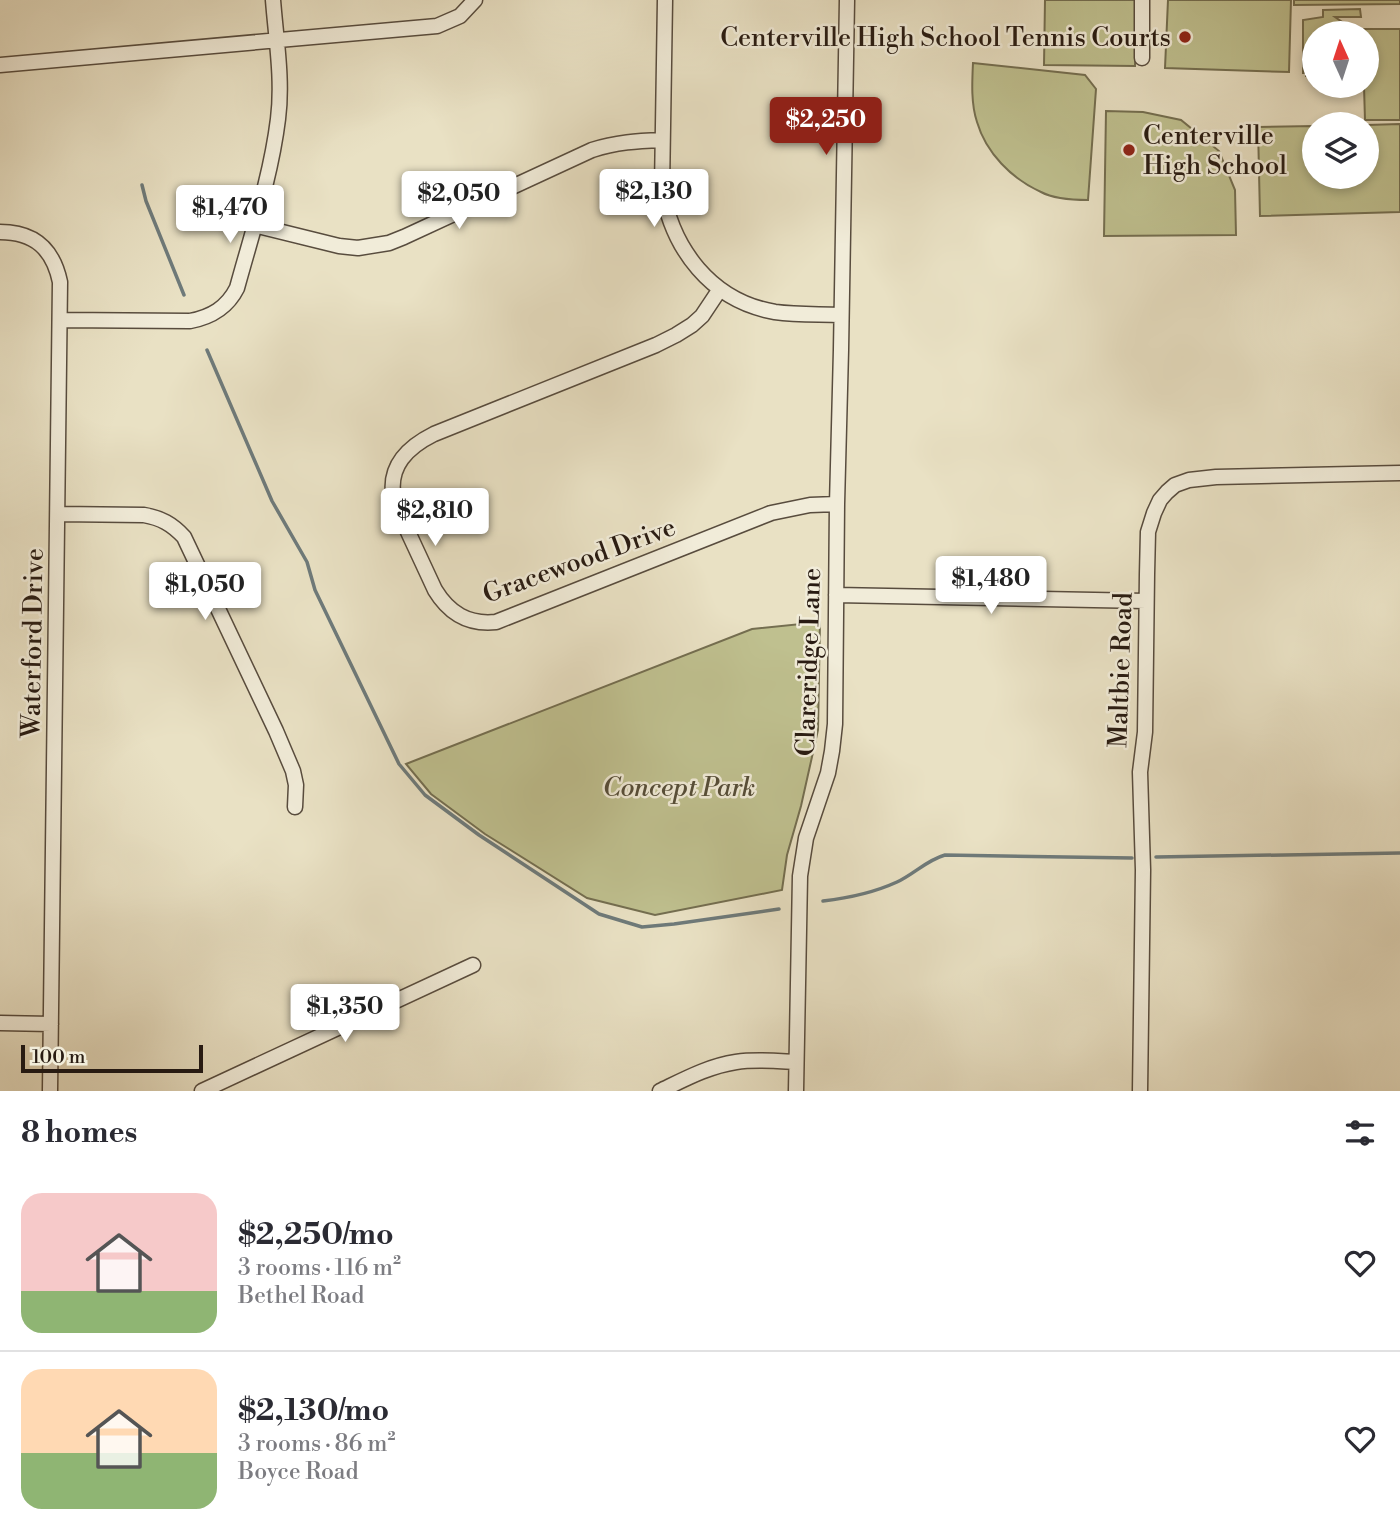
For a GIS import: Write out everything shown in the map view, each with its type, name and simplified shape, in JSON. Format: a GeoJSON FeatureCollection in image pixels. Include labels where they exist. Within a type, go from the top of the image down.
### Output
{"type":"FeatureCollection","features":[{"type":"Feature","properties":{"kind":"street"},"geometry":{"type":"LineString","coordinates":[[60,320],[190,321],[216,312],[232,297],[237,288],[254,225],[278,118],[280,79],[273,0]]}},
{"type":"Feature","properties":{"kind":"street"},"geometry":{"type":"LineString","coordinates":[[0,65],[437,26],[460,16],[475,0]]}},
{"type":"Feature","properties":{"kind":"street"},"geometry":{"type":"LineString","coordinates":[[665,0],[662,188],[665,206],[680,244],[703,274],[720,289],[744,302],[776,312],[841,315]]}},
{"type":"Feature","properties":{"kind":"street","name":"Clareridge Lane"},"geometry":{"type":"LineString","coordinates":[[796,1091],[800,876],[806,838],[828,773],[835,724],[847,0]]}},
{"type":"Feature","properties":{"kind":"street"},"geometry":{"type":"LineString","coordinates":[[1142,0],[1142,58]]}},
{"type":"Feature","properties":{"kind":"street"},"geometry":{"type":"LineString","coordinates":[[254,225],[340,246],[358,248],[382,245],[592,149],[627,141],[662,140]]}},
{"type":"Feature","properties":{"kind":"street","name":"Waterford Drive"},"geometry":{"type":"LineString","coordinates":[[0,232],[25,235],[36,241],[52,257],[60,282],[50,1091]]}},
{"type":"Feature","properties":{"kind":"street","name":"Gracewood Drive"},"geometry":{"type":"LineString","coordinates":[[720,289],[702,316],[676,335],[434,434],[417,442],[405,452],[394,475],[394,498],[435,590],[442,601],[462,618],[485,623],[496,622],[771,513],[810,505],[837,504]]}},
{"type":"Feature","properties":{"kind":"street","name":"Maltbie Road"},"geometry":{"type":"LineString","coordinates":[[1140,1091],[1143,870],[1140,772],[1145,732],[1149,527],[1154,513],[1160,500],[1175,485],[1189,480],[1216,477],[1400,473]]}},
{"type":"Feature","properties":{"kind":"street"},"geometry":{"type":"LineString","coordinates":[[58,514],[156,517],[168,522],[184,537],[293,771],[297,797],[295,807]]}},
{"type":"Feature","properties":{"kind":"street"},"geometry":{"type":"LineString","coordinates":[[836,595],[1146,601]]}},
{"type":"Feature","properties":{"kind":"street"},"geometry":{"type":"LineString","coordinates":[[202,1091],[473,965]]}},
{"type":"Feature","properties":{"kind":"street"},"geometry":{"type":"LineString","coordinates":[[0,1023],[51,1024]]}},
{"type":"Feature","properties":{"kind":"street"},"geometry":{"type":"LineString","coordinates":[[660,1091],[699,1072],[736,1062],[796,1062]]}},
{"type":"Feature","properties":{"kind":"green space"},"geometry":{"type":"Polygon","coordinates":[[[1045,0],[1136,0],[1135,66],[1044,65],[1045,0]]]}},
{"type":"Feature","properties":{"kind":"green space"},"geometry":{"type":"Polygon","coordinates":[[[1168,0],[1291,0],[1289,72],[1165,68],[1168,0]]]}},
{"type":"Feature","properties":{"kind":"green space"},"geometry":{"type":"Polygon","coordinates":[[[1294,0],[1400,0],[1400,4],[1294,5],[1294,0]]]}},
{"type":"Feature","properties":{"kind":"green space"},"geometry":{"type":"Polygon","coordinates":[[[1360,9],[1361,17],[1335,17],[1341,21],[1303,21],[1323,17],[1323,10],[1360,9]]]}},
{"type":"Feature","properties":{"kind":"green space"},"geometry":{"type":"Polygon","coordinates":[[[1379,29],[1400,29],[1400,120],[1379,120],[1379,112],[1365,112],[1364,98],[1379,98],[1379,29]]]}},
{"type":"Feature","properties":{"kind":"green space"},"geometry":{"type":"Polygon","coordinates":[[[973,63],[1085,75],[1096,89],[1088,200],[1058,198],[1041,192],[1020,180],[1002,164],[987,144],[975,115],[972,93],[973,63]]]}},
{"type":"Feature","properties":{"kind":"green space"},"geometry":{"type":"Polygon","coordinates":[[[1106,111],[1143,112],[1181,120],[1219,151],[1235,190],[1236,235],[1104,236],[1106,111]]]}},
{"type":"Feature","properties":{"kind":"green space"},"geometry":{"type":"Polygon","coordinates":[[[1400,124],[1400,212],[1260,216],[1258,127],[1302,126],[1302,189],[1379,189],[1379,125],[1400,124]]]}},
{"type":"Feature","properties":{"kind":"green space","name":"Concept Park"},"geometry":{"type":"Polygon","coordinates":[[[820,622],[818,730],[787,855],[782,890],[655,915],[587,898],[485,834],[431,794],[406,764],[752,629],[820,622]]]}},
{"type":"Feature","properties":{"kind":"waterway"},"geometry":{"type":"LineString","coordinates":[[142,185],[184,295]]}},
{"type":"Feature","properties":{"kind":"waterway"},"geometry":{"type":"LineString","coordinates":[[207,350],[272,501],[307,562],[315,590],[399,764],[425,795],[479,835],[599,914],[642,927],[779,909]]}},
{"type":"Feature","properties":{"kind":"waterway"},"geometry":{"type":"LineString","coordinates":[[1156,857],[1400,853]]}},
{"type":"Feature","properties":{"kind":"waterway"},"geometry":{"type":"LineString","coordinates":[[823,901],[888,886],[945,855],[1132,858]]}},
{"type":"Feature","properties":{"kind":"place","name":"Centerville High School Tennis Courts"},"geometry":{"type":"Point","coordinates":[1185,37]}},
{"type":"Feature","properties":{"kind":"place","name":"Centerville High School"},"geometry":{"type":"Point","coordinates":[1129,150]}}]}
